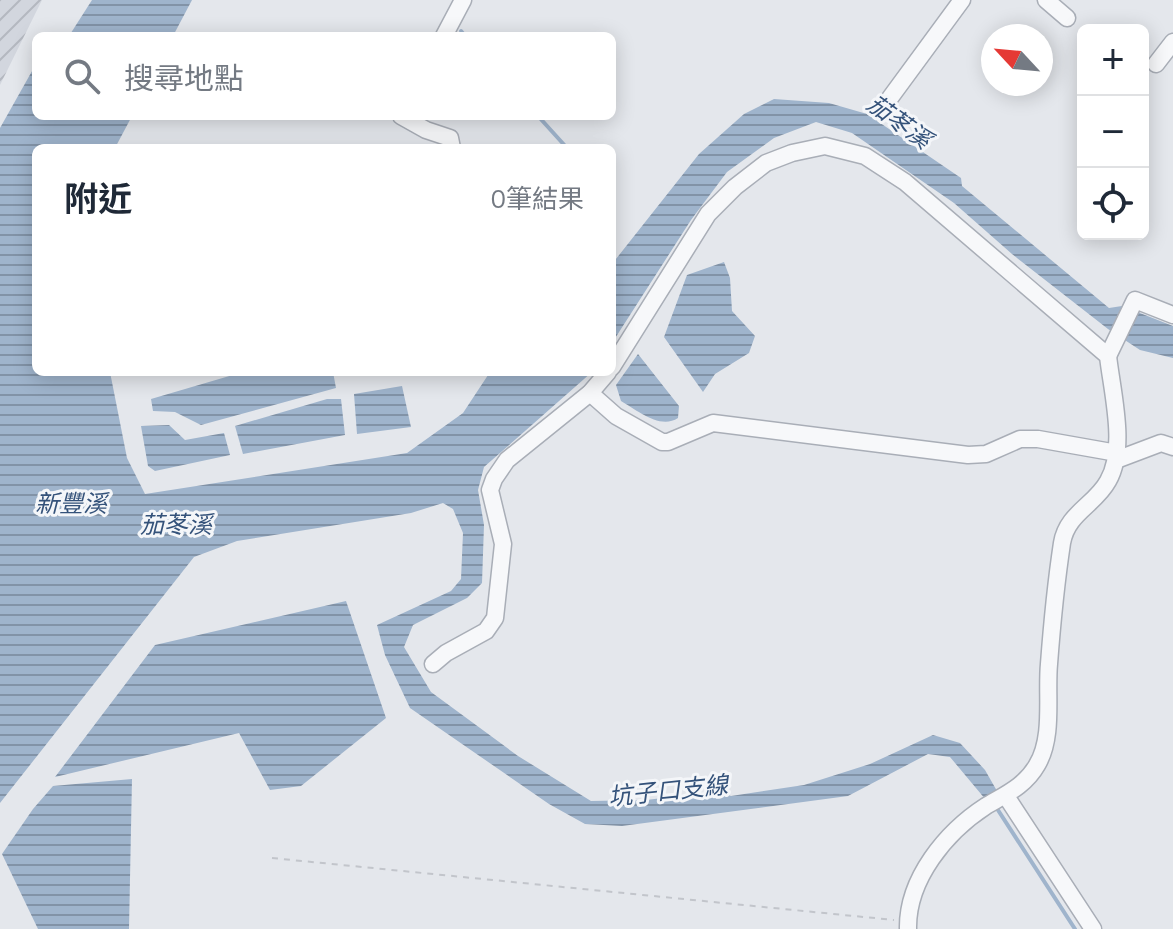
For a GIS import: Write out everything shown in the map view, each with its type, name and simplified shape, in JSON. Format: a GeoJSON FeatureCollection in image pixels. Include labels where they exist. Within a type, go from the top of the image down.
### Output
{"type":"FeatureCollection","features":[{"type":"Feature","properties":{"kind":"lane"},"geometry":{"type":"LineString","coordinates":[[446,32],[463,0]]}},
{"type":"Feature","properties":{"kind":"lane"},"geometry":{"type":"LineString","coordinates":[[890,98],[962,0]]}},
{"type":"Feature","properties":{"kind":"lane"},"geometry":{"type":"LineString","coordinates":[[1046,0],[1067,18]]}},
{"type":"Feature","properties":{"kind":"lane"},"geometry":{"type":"LineString","coordinates":[[1156,64],[1173,42]]}},
{"type":"Feature","properties":{"kind":"lane"},"geometry":{"type":"LineString","coordinates":[[408,120],[450,138],[451,144]]}},
{"type":"Feature","properties":{"kind":"lane"},"geometry":{"type":"LineString","coordinates":[[616,361],[708,214],[735,187],[766,163],[792,153],[825,146],[865,156],[905,182],[1108,356]]}},
{"type":"Feature","properties":{"kind":"lane"},"geometry":{"type":"LineString","coordinates":[[908,925],[909,905],[937,850],[964,823],[1027,780],[1039,762],[1046,740],[1048,665],[1063,539],[1077,512],[1108,482],[1117,456],[1108,356],[1135,300],[1173,315]]}},
{"type":"Feature","properties":{"kind":"lane"},"geometry":{"type":"LineString","coordinates":[[433,664],[446,653],[486,631],[495,618],[503,544],[490,490],[494,479],[507,460],[590,393],[605,376]]}},
{"type":"Feature","properties":{"kind":"lane"},"geometry":{"type":"LineString","coordinates":[[590,393],[616,416],[662,442],[713,423],[968,455],[986,454],[1020,439],[1038,439],[1117,456],[1161,443],[1173,447]]}},
{"type":"Feature","properties":{"kind":"lane"},"geometry":{"type":"LineString","coordinates":[[1006,796],[1093,929]]}},
{"type":"Feature","properties":{"kind":"path"},"geometry":{"type":"LineString","coordinates":[[272,858],[908,925]]}},
{"type":"Feature","properties":{"kind":"shaded area"},"geometry":{"type":"Polygon","coordinates":[[[0,0],[42,0],[0,85],[0,0]]]}},
{"type":"Feature","properties":{"kind":"water"},"geometry":{"type":"Polygon","coordinates":[[[92,0],[192,0],[175,32],[72,32],[92,0]]]}},
{"type":"Feature","properties":{"kind":"water","name":"新豐溪"},"geometry":{"type":"Polygon","coordinates":[[[32,71],[32,120],[130,120],[117,144],[32,144],[32,376],[111,376],[127,458],[145,494],[407,453],[463,413],[487,376],[587,376],[484,467],[478,490],[484,525],[482,583],[467,598],[413,625],[404,647],[431,692],[518,756],[591,801],[646,800],[714,792],[731,796],[804,785],[870,764],[933,735],[960,743],[985,770],[997,791],[986,800],[950,757],[928,754],[848,796],[622,826],[585,824],[549,804],[410,708],[385,655],[377,625],[451,591],[461,579],[463,533],[453,509],[443,503],[411,513],[237,541],[194,557],[0,803],[0,128],[32,71]]]}},
{"type":"Feature","properties":{"kind":"water","name":"茄苳溪"},"geometry":{"type":"Polygon","coordinates":[[[774,99],[829,103],[867,114],[961,178],[962,186],[1109,308],[1122,306],[1173,326],[1173,358],[1140,350],[1108,329],[1012,254],[954,203],[852,133],[816,122],[774,138],[727,172],[691,220],[616,337],[616,259],[699,154],[744,114],[774,99]]]}},
{"type":"Feature","properties":{"kind":"water"},"geometry":{"type":"Polygon","coordinates":[[[724,262],[730,278],[732,311],[755,336],[749,353],[715,374],[703,392],[664,337],[687,275],[724,262]]]}},
{"type":"Feature","properties":{"kind":"water"},"geometry":{"type":"Polygon","coordinates":[[[638,354],[679,406],[678,418],[664,422],[656,420],[621,401],[616,385],[638,354]]]}},
{"type":"Feature","properties":{"kind":"water"},"geometry":{"type":"Polygon","coordinates":[[[229,376],[334,376],[336,388],[201,425],[175,412],[153,411],[151,399],[229,376]]]}},
{"type":"Feature","properties":{"kind":"water"},"geometry":{"type":"Polygon","coordinates":[[[402,386],[411,427],[357,434],[354,394],[402,386]]]}},
{"type":"Feature","properties":{"kind":"water"},"geometry":{"type":"Polygon","coordinates":[[[327,399],[341,399],[345,435],[243,454],[235,426],[327,399]]]}},
{"type":"Feature","properties":{"kind":"water"},"geometry":{"type":"Polygon","coordinates":[[[169,425],[185,440],[224,433],[230,455],[155,471],[148,466],[141,426],[169,425]]]}},
{"type":"Feature","properties":{"kind":"water"},"geometry":{"type":"Polygon","coordinates":[[[346,601],[386,718],[301,786],[270,790],[239,733],[55,777],[155,645],[346,601]]]}},
{"type":"Feature","properties":{"kind":"water"},"geometry":{"type":"Polygon","coordinates":[[[132,779],[129,929],[38,929],[2,854],[53,786],[132,779]]]}},
{"type":"Feature","properties":{"kind":"waterway"},"geometry":{"type":"LineString","coordinates":[[542,120],[563,144]]}},
{"type":"Feature","properties":{"kind":"waterway","name":"坑子口支線"},"geometry":{"type":"LineString","coordinates":[[996,807],[1075,929]]}}]}
